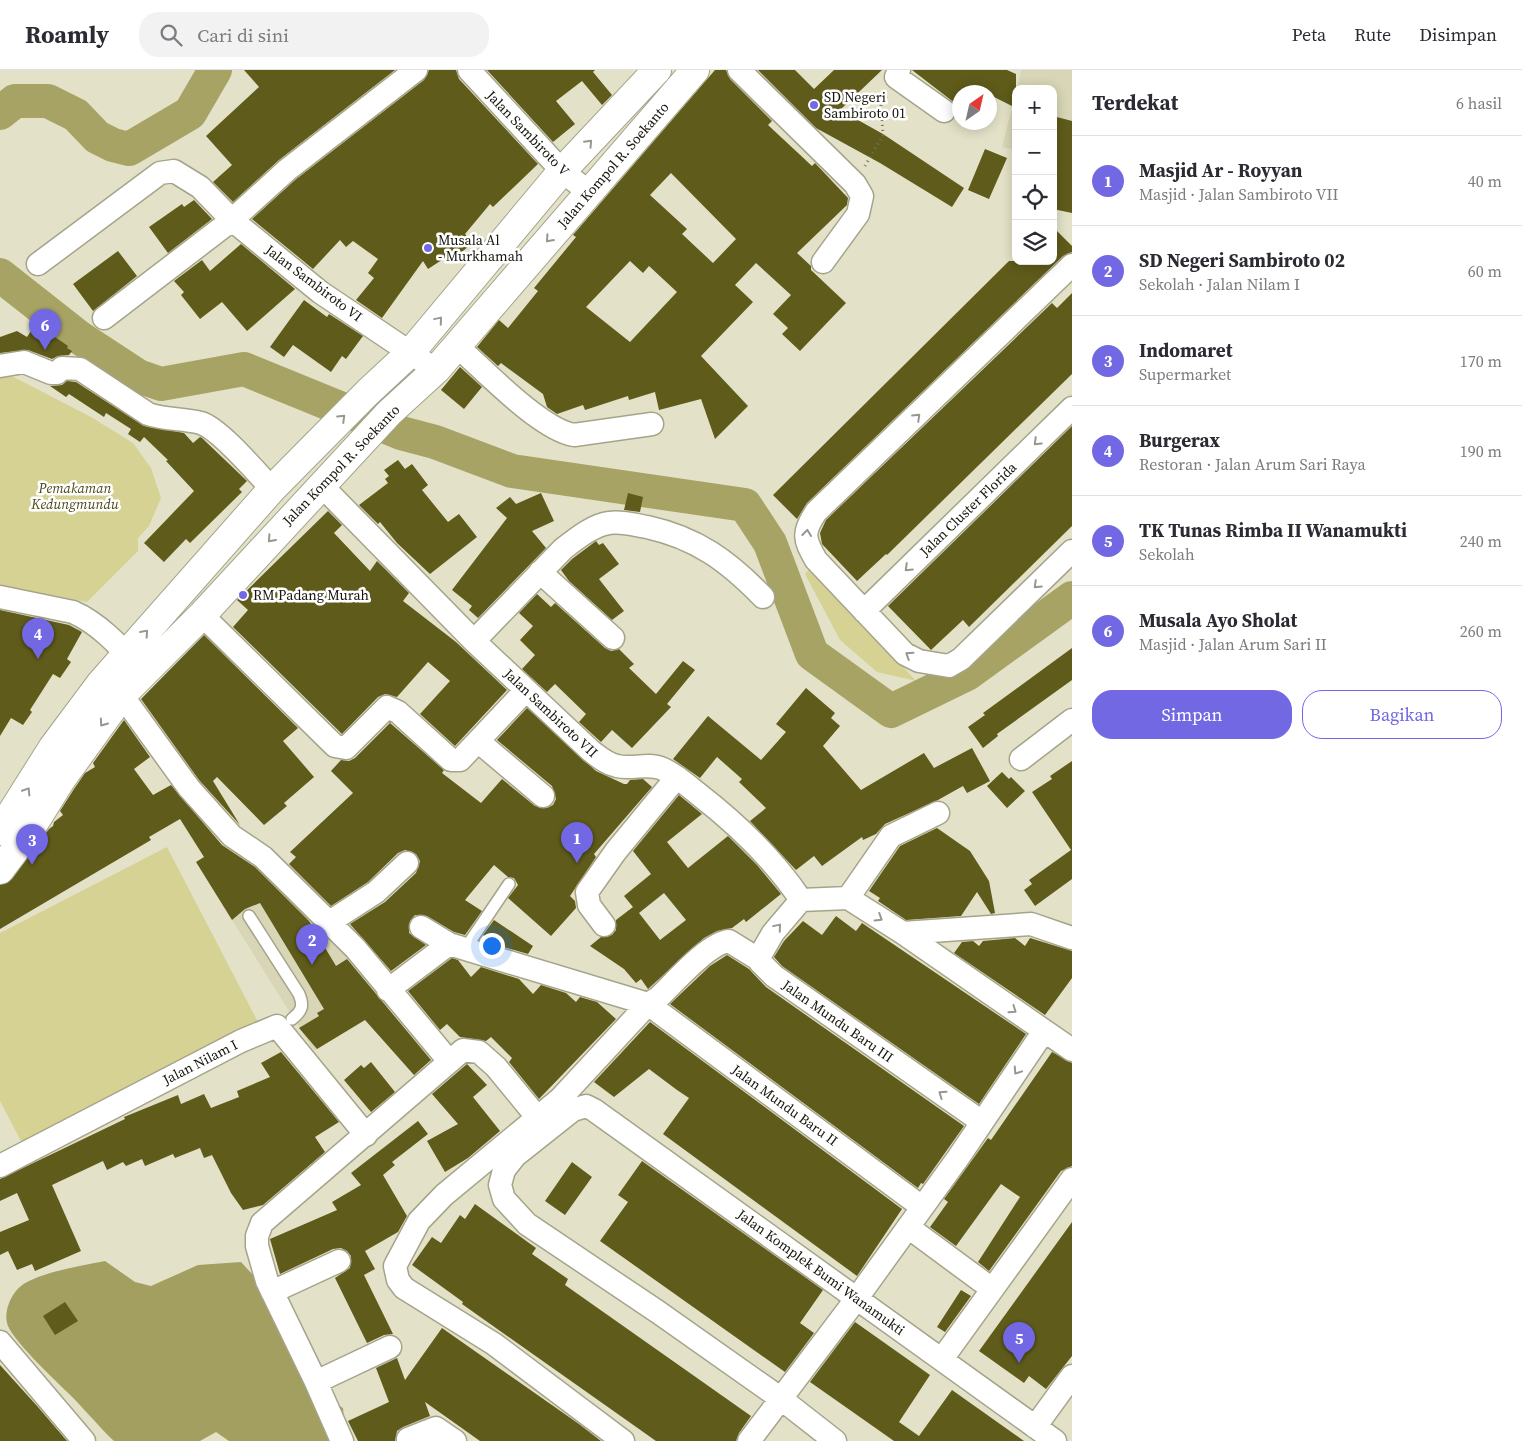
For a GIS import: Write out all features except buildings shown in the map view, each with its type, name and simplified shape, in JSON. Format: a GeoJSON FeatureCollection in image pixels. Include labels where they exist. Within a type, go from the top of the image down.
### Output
{"type":"FeatureCollection","features":[{"type":"Feature","properties":{"kind":"main road","name":"Jalan Kompol R. Soekanto"},"geometry":{"type":"LineString","coordinates":[[0,870],[28,833],[61,780],[123,694],[136,664],[272,489],[368,392],[411,352],[562,171],[657,70]]}},
{"type":"Feature","properties":{"kind":"main road","name":"Jalan Kompol R. Soekanto"},"geometry":{"type":"LineString","coordinates":[[0,831],[53,747],[100,684],[136,664],[202,615],[340,464],[458,347],[695,70]]}},
{"type":"Feature","properties":{"kind":"street"},"geometry":{"type":"LineString","coordinates":[[104,318],[232,220],[287,170],[416,70]]}},
{"type":"Feature","properties":{"kind":"street","name":"Jalan Sambiroto V"},"geometry":{"type":"LineString","coordinates":[[468,70],[562,171],[590,193]]}},
{"type":"Feature","properties":{"kind":"street"},"geometry":{"type":"LineString","coordinates":[[739,70],[855,184],[862,196],[862,205],[858,214],[824,262]]}},
{"type":"Feature","properties":{"kind":"street"},"geometry":{"type":"LineString","coordinates":[[898,74],[944,111]]}},
{"type":"Feature","properties":{"kind":"street","name":"Jalan Sambiroto VI"},"geometry":{"type":"LineString","coordinates":[[38,264],[160,173],[174,171],[200,187],[232,220],[320,292],[436,370]]}},
{"type":"Feature","properties":{"kind":"street"},"geometry":{"type":"LineString","coordinates":[[1072,265],[816,512],[805,532],[806,543],[816,560],[905,654],[918,661],[949,666],[961,659],[1072,551]]}},
{"type":"Feature","properties":{"kind":"street"},"geometry":{"type":"LineString","coordinates":[[458,347],[535,414],[563,433],[574,435],[652,424]]}},
{"type":"Feature","properties":{"kind":"street"},"geometry":{"type":"LineString","coordinates":[[0,366],[24,362],[50,373],[58,373],[62,368],[80,369],[148,414],[156,417],[176,417],[204,424],[215,432],[272,489]]}},
{"type":"Feature","properties":{"kind":"street","name":"Jalan Cluster Florida"},"geometry":{"type":"LineString","coordinates":[[864,611],[1072,408]]}},
{"type":"Feature","properties":{"kind":"street","name":"Jalan Sambiroto VII"},"geometry":{"type":"LineString","coordinates":[[321,485],[474,641],[604,761],[618,767],[638,765],[661,768],[677,778],[735,822],[788,881],[801,900]]}},
{"type":"Feature","properties":{"kind":"street"},"geometry":{"type":"LineString","coordinates":[[474,641],[540,572],[578,537],[608,523],[630,524],[682,536],[712,552],[741,574],[763,597]]}},
{"type":"Feature","properties":{"kind":"street"},"geometry":{"type":"LineString","coordinates":[[540,572],[613,638]]}},
{"type":"Feature","properties":{"kind":"street"},"geometry":{"type":"LineString","coordinates":[[0,597],[73,612],[81,616],[136,664]]}},
{"type":"Feature","properties":{"kind":"street"},"geometry":{"type":"LineString","coordinates":[[202,615],[338,748],[346,748],[387,708],[398,712],[451,760],[460,760],[526,690]]}},
{"type":"Feature","properties":{"kind":"street"},"geometry":{"type":"LineString","coordinates":[[123,694],[189,788],[232,836],[263,857],[328,924],[355,948],[449,1061]]}},
{"type":"Feature","properties":{"kind":"street"},"geometry":{"type":"LineString","coordinates":[[1021,759],[1072,720]]}},
{"type":"Feature","properties":{"kind":"street"},"geometry":{"type":"LineString","coordinates":[[479,742],[543,796]]}},
{"type":"Feature","properties":{"kind":"street"},"geometry":{"type":"LineString","coordinates":[[604,925],[588,905],[587,892],[616,850],[677,778]]}},
{"type":"Feature","properties":{"kind":"street"},"geometry":{"type":"LineString","coordinates":[[848,898],[890,836],[938,813]]}},
{"type":"Feature","properties":{"kind":"street"},"geometry":{"type":"LineString","coordinates":[[328,924],[376,892],[407,863]]}},
{"type":"Feature","properties":{"kind":"street"},"geometry":{"type":"LineString","coordinates":[[758,960],[769,939],[801,900],[848,898],[903,933],[1072,1050]]}},
{"type":"Feature","properties":{"kind":"street"},"geometry":{"type":"LineString","coordinates":[[903,933],[1031,924],[1072,938]]}},
{"type":"Feature","properties":{"kind":"street","name":"Jalan Mundu Baru II"},"geometry":{"type":"LineString","coordinates":[[421,927],[457,946],[648,1004],[922,1207]]}},
{"type":"Feature","properties":{"kind":"street","name":"Jalan Mundu Baru III"},"geometry":{"type":"LineString","coordinates":[[623,1441],[494,1344],[404,1288],[398,1280],[395,1266],[419,1221],[444,1195],[560,1099],[648,1004],[658,998],[722,942],[729,941],[758,960],[774,976],[982,1122]]}},
{"type":"Feature","properties":{"kind":"street"},"geometry":{"type":"LineString","coordinates":[[388,990],[457,946]]}},
{"type":"Feature","properties":{"kind":"street"},"geometry":{"type":"LineString","coordinates":[[285,1022],[366,1136]]}},
{"type":"Feature","properties":{"kind":"street","name":"Jalan Nilam I"},"geometry":{"type":"LineString","coordinates":[[0,1166],[241,1041],[285,1022]]}},
{"type":"Feature","properties":{"kind":"street"},"geometry":{"type":"LineString","coordinates":[[749,1441],[857,1298],[1044,1031]]}},
{"type":"Feature","properties":{"kind":"street"},"geometry":{"type":"LineString","coordinates":[[342,1441],[316,1382],[272,1292],[257,1246],[257,1236],[262,1223],[366,1136],[463,1050],[479,1052],[496,1067],[536,1117]]}},
{"type":"Feature","properties":{"kind":"street","name":"Jalan Komplek Bumi Wanamukti"},"geometry":{"type":"LineString","coordinates":[[780,1398],[527,1224],[504,1199],[500,1185],[504,1170],[515,1156],[573,1110],[586,1106],[611,1120],[1055,1441]]}},
{"type":"Feature","properties":{"kind":"street"},"geometry":{"type":"LineString","coordinates":[[942,1359],[1072,1179]]}},
{"type":"Feature","properties":{"kind":"street"},"geometry":{"type":"LineString","coordinates":[[908,1227],[992,1289]]}},
{"type":"Feature","properties":{"kind":"street"},"geometry":{"type":"LineString","coordinates":[[272,1292],[339,1261]]}},
{"type":"Feature","properties":{"kind":"street"},"geometry":{"type":"LineString","coordinates":[[0,1342],[84,1441]]}},
{"type":"Feature","properties":{"kind":"street"},"geometry":{"type":"LineString","coordinates":[[316,1382],[390,1347]]}},
{"type":"Feature","properties":{"kind":"street"},"geometry":{"type":"LineString","coordinates":[[1035,1427],[1072,1376]]}},
{"type":"Feature","properties":{"kind":"street"},"geometry":{"type":"LineString","coordinates":[[780,1398],[835,1441]]}},
{"type":"Feature","properties":{"kind":"street"},"geometry":{"type":"LineString","coordinates":[[408,1439],[436,1428],[456,1441]]}},
{"type":"Feature","properties":{"kind":"lane"},"geometry":{"type":"LineString","coordinates":[[457,946],[509,884]]}},
{"type":"Feature","properties":{"kind":"lane"},"geometry":{"type":"LineString","coordinates":[[249,916],[299,994],[302,1008],[300,1012],[285,1022]]}},
{"type":"Feature","properties":{"kind":"path"},"geometry":{"type":"LineString","coordinates":[[855,184],[883,135],[881,105],[898,74]]}},
{"type":"Feature","properties":{"kind":"shaded area"},"geometry":{"type":"Polygon","coordinates":[[[1021,70],[1072,70],[1072,164],[1057,161],[1057,85],[1018,85],[1021,70]]]}},
{"type":"Feature","properties":{"kind":"shaded area"},"geometry":{"type":"Polygon","coordinates":[[[1012,108],[1012,149],[1002,147],[1012,108]]]}},
{"type":"Feature","properties":{"kind":"shaded area"},"geometry":{"type":"Polygon","coordinates":[[[261,860],[285,881],[393,1003],[314,1051],[214,891],[261,860]]]}},
{"type":"Feature","properties":{"kind":"shaded area"},"geometry":{"type":"Polygon","coordinates":[[[105,1261],[135,1282],[151,1286],[198,1265],[241,1262],[253,1275],[305,1383],[343,1408],[346,1441],[229,1441],[216,1432],[200,1441],[114,1441],[24,1348],[10,1330],[6,1318],[11,1298],[17,1289],[28,1281],[61,1270],[105,1261]]]}},
{"type":"Feature","properties":{"kind":"green space","name":"Pemakaman Kedungmundu"},"geometry":{"type":"Polygon","coordinates":[[[4,372],[91,417],[133,443],[151,468],[161,498],[149,526],[138,538],[138,551],[87,602],[0,585],[0,373],[4,372]]]}},
{"type":"Feature","properties":{"kind":"green space"},"geometry":{"type":"Polygon","coordinates":[[[812,566],[916,681],[877,672],[840,640],[805,574],[812,566]]]}},
{"type":"Feature","properties":{"kind":"green space"},"geometry":{"type":"Polygon","coordinates":[[[167,847],[258,1022],[22,1143],[0,1101],[0,933],[167,847]]]}},
{"type":"Feature","properties":{"kind":"waterway"},"geometry":{"type":"LineString","coordinates":[[0,113],[15,101],[48,101],[76,115],[97,137],[113,145],[129,149],[190,113],[215,70]]}},
{"type":"Feature","properties":{"kind":"waterway"},"geometry":{"type":"LineString","coordinates":[[0,275],[80,338],[138,376],[161,384],[244,369],[401,433],[435,442],[512,471],[745,505],[770,543],[812,654],[891,711],[967,674],[1072,598]]}},
{"type":"Feature","properties":{"kind":"place","name":"SD Negeri Sambiroto 01"},"geometry":{"type":"Point","coordinates":[814,105]}},
{"type":"Feature","properties":{"kind":"place","name":"Musala Al - Murkhamah"},"geometry":{"type":"Point","coordinates":[428,248]}},
{"type":"Feature","properties":{"kind":"place","name":"Musala Ayo Sholat"},"geometry":{"type":"Point","coordinates":[45,350]}},
{"type":"Feature","properties":{"kind":"place","name":"RM Padang Murah"},"geometry":{"type":"Point","coordinates":[243,595]}},
{"type":"Feature","properties":{"kind":"place","name":"Burgerax"},"geometry":{"type":"Point","coordinates":[38,659]}},
{"type":"Feature","properties":{"kind":"place","name":"Masjid Ar - Royyan"},"geometry":{"type":"Point","coordinates":[577,863]}},
{"type":"Feature","properties":{"kind":"place","name":"Indomaret"},"geometry":{"type":"Point","coordinates":[32,865]}},
{"type":"Feature","properties":{"kind":"place","name":"SD Negeri Sambiroto 02"},"geometry":{"type":"Point","coordinates":[312,965]}},
{"type":"Feature","properties":{"kind":"place","name":"TK Tunas Rimba II Wanamukti"},"geometry":{"type":"Point","coordinates":[1019,1363]}}]}
